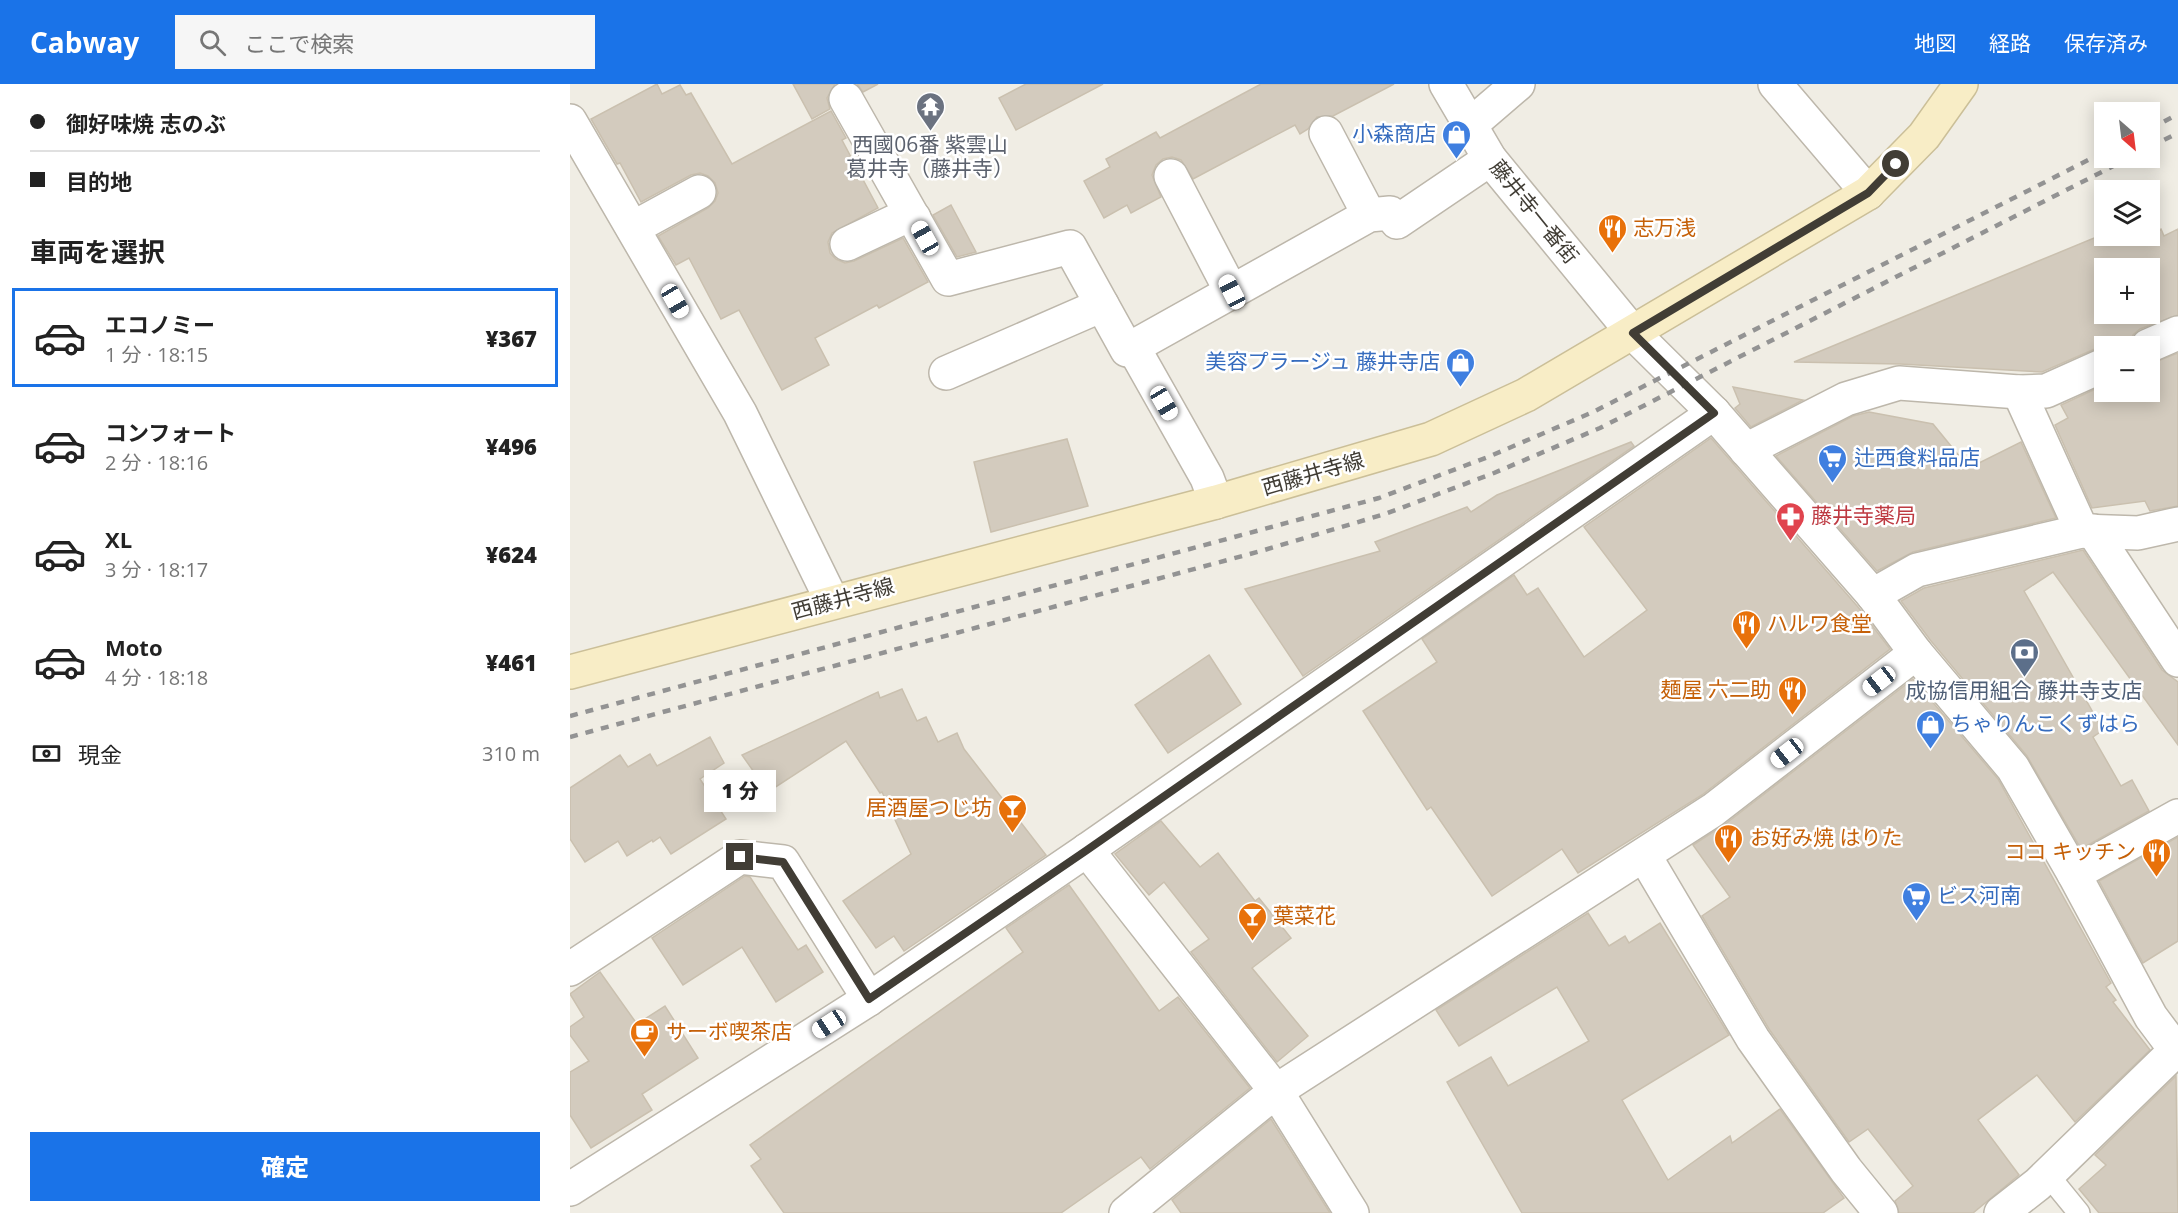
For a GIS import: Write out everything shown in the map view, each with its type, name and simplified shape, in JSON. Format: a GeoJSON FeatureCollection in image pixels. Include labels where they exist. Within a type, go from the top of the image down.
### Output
{"type":"FeatureCollection","features":[{"type":"Feature","properties":{"kind":"main road","name":"西藤井寺線"},"geometry":{"type":"LineString","coordinates":[[570,672],[832,601],[1216,502],[1431,439],[1526,395],[1868,193],[1924,136],[1961,84]]}},
{"type":"Feature","properties":{"kind":"street","name":"藤井寺一番街"},"geometry":{"type":"LineString","coordinates":[[1446,84],[1490,159],[1633,333],[1718,417],[1873,595],[1916,653],[2013,768],[2074,874],[2151,1017],[2177,1052]]}},
{"type":"Feature","properties":{"kind":"street"},"geometry":{"type":"LineString","coordinates":[[1469,126],[1518,84]]}},
{"type":"Feature","properties":{"kind":"street"},"geometry":{"type":"LineString","coordinates":[[1775,84],[1868,193]]}},
{"type":"Feature","properties":{"kind":"street"},"geometry":{"type":"LineString","coordinates":[[846,99],[948,279],[1070,247],[1127,350],[1369,215],[1390,213],[1397,222],[1490,159]]}},
{"type":"Feature","properties":{"kind":"street"},"geometry":{"type":"LineString","coordinates":[[570,121],[740,413],[832,601]]}},
{"type":"Feature","properties":{"kind":"street"},"geometry":{"type":"LineString","coordinates":[[1326,133],[1369,215]]}},
{"type":"Feature","properties":{"kind":"street"},"geometry":{"type":"LineString","coordinates":[[1171,176],[1232,292]]}},
{"type":"Feature","properties":{"kind":"street"},"geometry":{"type":"LineString","coordinates":[[633,228],[699,192]]}},
{"type":"Feature","properties":{"kind":"street"},"geometry":{"type":"LineString","coordinates":[[847,244],[902,218],[914,218]]}},
{"type":"Feature","properties":{"kind":"street"},"geometry":{"type":"LineString","coordinates":[[946,373],[1102,304]]}},
{"type":"Feature","properties":{"kind":"street"},"geometry":{"type":"LineString","coordinates":[[2160,341],[2178,333]]}},
{"type":"Feature","properties":{"kind":"street"},"geometry":{"type":"LineString","coordinates":[[1133,347],[1207,478],[1216,502]]}},
{"type":"Feature","properties":{"kind":"street"},"geometry":{"type":"LineString","coordinates":[[1746,450],[1846,399],[1899,383],[2019,392],[2046,391],[2094,369]]}},
{"type":"Feature","properties":{"kind":"street"},"geometry":{"type":"LineString","coordinates":[[2019,392],[2088,531],[2178,660]]}},
{"type":"Feature","properties":{"kind":"street"},"geometry":{"type":"LineString","coordinates":[[570,1189],[869,999],[1718,417]]}},
{"type":"Feature","properties":{"kind":"street"},"geometry":{"type":"LineString","coordinates":[[1873,595],[1917,570],[2088,531],[2138,533],[2178,524]]}},
{"type":"Feature","properties":{"kind":"street"},"geometry":{"type":"LineString","coordinates":[[1126,1213],[1276,1091],[1713,810],[1916,653]]}},
{"type":"Feature","properties":{"kind":"street"},"geometry":{"type":"LineString","coordinates":[[2074,874],[2178,816]]}},
{"type":"Feature","properties":{"kind":"street"},"geometry":{"type":"LineString","coordinates":[[1087,850],[1276,1091],[1352,1213]]}},
{"type":"Feature","properties":{"kind":"street"},"geometry":{"type":"LineString","coordinates":[[1644,855],[1753,1039],[1881,1213]]}},
{"type":"Feature","properties":{"kind":"street"},"geometry":{"type":"LineString","coordinates":[[570,969],[740,857],[783,862],[869,999]]}},
{"type":"Feature","properties":{"kind":"street"},"geometry":{"type":"LineString","coordinates":[[2001,1213],[2048,1174],[2177,1052]]}},
{"type":"Feature","properties":{"kind":"lane"},"geometry":{"type":"LineString","coordinates":[[2048,1174],[2079,1213]]}},
{"type":"Feature","properties":{"kind":"building"},"geometry":{"type":"Polygon","coordinates":[[[657,84],[662,94],[680,85],[686,95],[691,93],[732,164],[831,111],[846,138],[842,140],[878,208],[832,233],[828,242],[830,253],[845,263],[903,238],[928,282],[879,308],[877,305],[815,338],[829,365],[782,390],[739,310],[721,319],[689,258],[676,265],[658,236],[708,208],[715,201],[718,193],[715,183],[708,176],[700,173],[691,175],[641,202],[620,163],[617,164],[591,119],[657,84]]]}},
{"type":"Feature","properties":{"kind":"building"},"geometry":{"type":"Polygon","coordinates":[[[793,84],[835,84],[827,98],[830,109],[812,119],[793,84]]]}},
{"type":"Feature","properties":{"kind":"building"},"geometry":{"type":"Polygon","coordinates":[[[857,84],[878,84],[863,92],[857,84]]]}},
{"type":"Feature","properties":{"kind":"building"},"geometry":{"type":"Polygon","coordinates":[[[1026,84],[1103,84],[1016,130],[999,98],[1026,84]]]}},
{"type":"Feature","properties":{"kind":"building"},"geometry":{"type":"Polygon","coordinates":[[[1261,84],[1394,84],[1333,116],[1317,117],[1308,129],[1300,134],[1295,125],[1193,179],[1181,160],[1172,157],[1163,159],[1156,165],[1152,175],[1161,197],[1131,213],[1127,205],[1104,218],[1084,181],[1110,167],[1106,159],[1156,132],[1160,138],[1261,84]]]}},
{"type":"Feature","properties":{"kind":"building"},"geometry":{"type":"Polygon","coordinates":[[[951,205],[976,252],[957,257],[933,215],[951,205]]]}},
{"type":"Feature","properties":{"kind":"building"},"geometry":{"type":"Polygon","coordinates":[[[2178,229],[2178,315],[2160,322],[2160,258],[2094,258],[2094,324],[2154,324],[2140,329],[2133,336],[2094,336],[2094,349],[2042,372],[1900,364],[1794,362],[2094,238],[2094,246],[2160,246],[2160,230],[2164,236],[2178,229]]]}},
{"type":"Feature","properties":{"kind":"building"},"geometry":{"type":"Polygon","coordinates":[[[2178,353],[2178,506],[2150,511],[2145,501],[2092,508],[2055,425],[2068,418],[2061,405],[2094,390],[2094,402],[2160,402],[2160,360],[2178,353]]]}},
{"type":"Feature","properties":{"kind":"building"},"geometry":{"type":"Polygon","coordinates":[[[1733,387],[1803,400],[1751,427],[1735,408],[1740,404],[1733,387]]]}},
{"type":"Feature","properties":{"kind":"building"},"geometry":{"type":"Polygon","coordinates":[[[1869,412],[1933,424],[1969,468],[2021,442],[2056,518],[1913,552],[1877,571],[1776,456],[1853,416],[1869,412]]]}},
{"type":"Feature","properties":{"kind":"building"},"geometry":{"type":"Polygon","coordinates":[[[1711,438],[1858,607],[1890,649],[1702,795],[1578,873],[1562,849],[1492,896],[1431,807],[1427,810],[1363,711],[1437,662],[1422,639],[1514,575],[1527,595],[1538,588],[1584,657],[1647,610],[1584,527],[1711,438]]]}},
{"type":"Feature","properties":{"kind":"building"},"geometry":{"type":"Polygon","coordinates":[[[1067,439],[1088,506],[991,532],[974,462],[1067,439]]]}},
{"type":"Feature","properties":{"kind":"building"},"geometry":{"type":"Polygon","coordinates":[[[1631,442],[1634,446],[1303,676],[1245,589],[1380,551],[1375,542],[1467,507],[1471,512],[1497,495],[1631,442]]]}},
{"type":"Feature","properties":{"kind":"building"},"geometry":{"type":"Polygon","coordinates":[[[2083,550],[2162,670],[2178,682],[2178,745],[2053,572],[2024,591],[2103,730],[2093,737],[2121,786],[2132,780],[2149,811],[2081,849],[2027,756],[1931,641],[1901,601],[1924,588],[2083,550]]]}},
{"type":"Feature","properties":{"kind":"building"},"geometry":{"type":"Polygon","coordinates":[[[1209,655],[1241,704],[1168,753],[1135,705],[1209,655]]]}},
{"type":"Feature","properties":{"kind":"building"},"geometry":{"type":"Polygon","coordinates":[[[1913,679],[1998,779],[2111,983],[2106,987],[2116,1000],[2113,1002],[2150,1050],[2075,1122],[2037,1075],[1978,1120],[2019,1175],[1973,1213],[1899,1213],[1895,1201],[1913,1186],[1868,1129],[1849,1142],[1769,1029],[1702,916],[1730,897],[1693,845],[1724,825],[1913,679]]]}},
{"type":"Feature","properties":{"kind":"building"},"geometry":{"type":"Polygon","coordinates":[[[902,689],[917,721],[926,717],[938,742],[957,733],[964,749],[1046,855],[904,951],[894,936],[876,948],[843,901],[911,854],[882,792],[880,793],[846,741],[768,792],[742,755],[878,692],[880,698],[902,689]]]}},
{"type":"Feature","properties":{"kind":"building"},"geometry":{"type":"Polygon","coordinates":[[[710,737],[724,763],[700,779],[726,819],[671,854],[660,837],[627,856],[618,841],[585,862],[570,839],[570,788],[620,755],[628,767],[650,754],[657,766],[710,737]]]}},
{"type":"Feature","properties":{"kind":"building"},"geometry":{"type":"Polygon","coordinates":[[[1161,821],[1200,867],[1218,853],[1255,901],[1259,898],[1291,938],[1252,968],[1308,1036],[1277,1062],[1191,952],[1209,939],[1164,882],[1149,895],[1115,854],[1161,821]]]}},
{"type":"Feature","properties":{"kind":"building"},"geometry":{"type":"Polygon","coordinates":[[[2178,837],[2178,941],[2143,963],[2099,881],[2178,837]]]}},
{"type":"Feature","properties":{"kind":"building"},"geometry":{"type":"Polygon","coordinates":[[[745,876],[750,877],[798,950],[806,945],[823,972],[776,1002],[742,947],[683,985],[652,938],[745,876]]]}},
{"type":"Feature","properties":{"kind":"building"},"geometry":{"type":"Polygon","coordinates":[[[1069,885],[1159,1011],[1178,997],[1250,1088],[1150,1169],[1141,1157],[1061,1213],[784,1213],[751,1166],[761,1159],[750,1145],[1023,952],[1006,928],[1069,885]]]}},
{"type":"Feature","properties":{"kind":"building"},"geometry":{"type":"Polygon","coordinates":[[[1588,913],[1609,946],[1625,936],[1629,943],[1660,923],[1729,1035],[1622,1100],[1668,1180],[1730,1136],[1732,1143],[1780,1109],[1844,1198],[1823,1213],[1522,1213],[1447,1082],[1491,1057],[1508,1086],[1589,1041],[1557,987],[1459,1046],[1436,1010],[1588,913]]]}},
{"type":"Feature","properties":{"kind":"building"},"geometry":{"type":"Polygon","coordinates":[[[600,972],[637,1024],[665,1006],[698,1058],[642,1094],[652,1110],[591,1148],[570,1115],[570,1072],[589,1061],[570,1035],[570,1027],[584,1017],[570,994],[600,972]]]}},
{"type":"Feature","properties":{"kind":"building"},"geometry":{"type":"Polygon","coordinates":[[[2176,1076],[2178,1213],[2099,1213],[2079,1189],[2106,1165],[2095,1155],[2176,1076]]]}},
{"type":"Feature","properties":{"kind":"building"},"geometry":{"type":"Polygon","coordinates":[[[1271,1119],[1330,1213],[1181,1213],[1172,1200],[1271,1119]]]}},
{"type":"Feature","properties":{"kind":"railway"},"geometry":{"type":"LineString","coordinates":[[2160,124],[2178,114]]}},
{"type":"Feature","properties":{"kind":"railway"},"geometry":{"type":"LineString","coordinates":[[2160,142],[2178,133]]}},
{"type":"Feature","properties":{"kind":"railway"},"geometry":{"type":"LineString","coordinates":[[570,716],[1379,498],[1488,457],[1593,412],[2094,157]]}},
{"type":"Feature","properties":{"kind":"railway"},"geometry":{"type":"LineString","coordinates":[[570,737],[1261,551],[1385,514],[1494,473],[1600,428],[2109,168]]}},
{"type":"Feature","properties":{"kind":"place","name":"西國06番 紫雲山 葛井寺（藤井寺）"},"geometry":{"type":"Point","coordinates":[930,132]}},
{"type":"Feature","properties":{"kind":"place","name":"小森商店"},"geometry":{"type":"Point","coordinates":[1457,160]}},
{"type":"Feature","properties":{"kind":"place","name":"志万浅"},"geometry":{"type":"Point","coordinates":[1612,254]}},
{"type":"Feature","properties":{"kind":"place","name":"美容プラージュ 藤井寺店"},"geometry":{"type":"Point","coordinates":[1461,388]}},
{"type":"Feature","properties":{"kind":"place","name":"辻西食料品店"},"geometry":{"type":"Point","coordinates":[1833,484]}},
{"type":"Feature","properties":{"kind":"place","name":"藤井寺薬局"},"geometry":{"type":"Point","coordinates":[1790,542]}},
{"type":"Feature","properties":{"kind":"place","name":"ハルワ食堂"},"geometry":{"type":"Point","coordinates":[1746,650]}},
{"type":"Feature","properties":{"kind":"place","name":"成協信用組合 藤井寺支店"},"geometry":{"type":"Point","coordinates":[2024,678]}},
{"type":"Feature","properties":{"kind":"place","name":"麺屋 六二助"},"geometry":{"type":"Point","coordinates":[1792,716]}},
{"type":"Feature","properties":{"kind":"place","name":"ちゃりんこくずはら"},"geometry":{"type":"Point","coordinates":[1930,750]}},
{"type":"Feature","properties":{"kind":"place","name":"居酒屋つじ坊"},"geometry":{"type":"Point","coordinates":[1013,834]}},
{"type":"Feature","properties":{"kind":"place","name":"お好み焼 はりた"},"geometry":{"type":"Point","coordinates":[1729,864]}},
{"type":"Feature","properties":{"kind":"place","name":"ココ キッチン"},"geometry":{"type":"Point","coordinates":[2157,878]}},
{"type":"Feature","properties":{"kind":"place","name":"ビス河南"},"geometry":{"type":"Point","coordinates":[1916,922]}},
{"type":"Feature","properties":{"kind":"place","name":"葉菜花"},"geometry":{"type":"Point","coordinates":[1252,942]}},
{"type":"Feature","properties":{"kind":"place","name":"サーボ喫茶店"},"geometry":{"type":"Point","coordinates":[645,1058]}},
{"type":"Feature","properties":{"kind":"route"},"geometry":{"type":"LineString","coordinates":[[740,857],[783,862],[869,999],[1714,413],[1633,333],[1868,193],[1896,164]]}}]}
